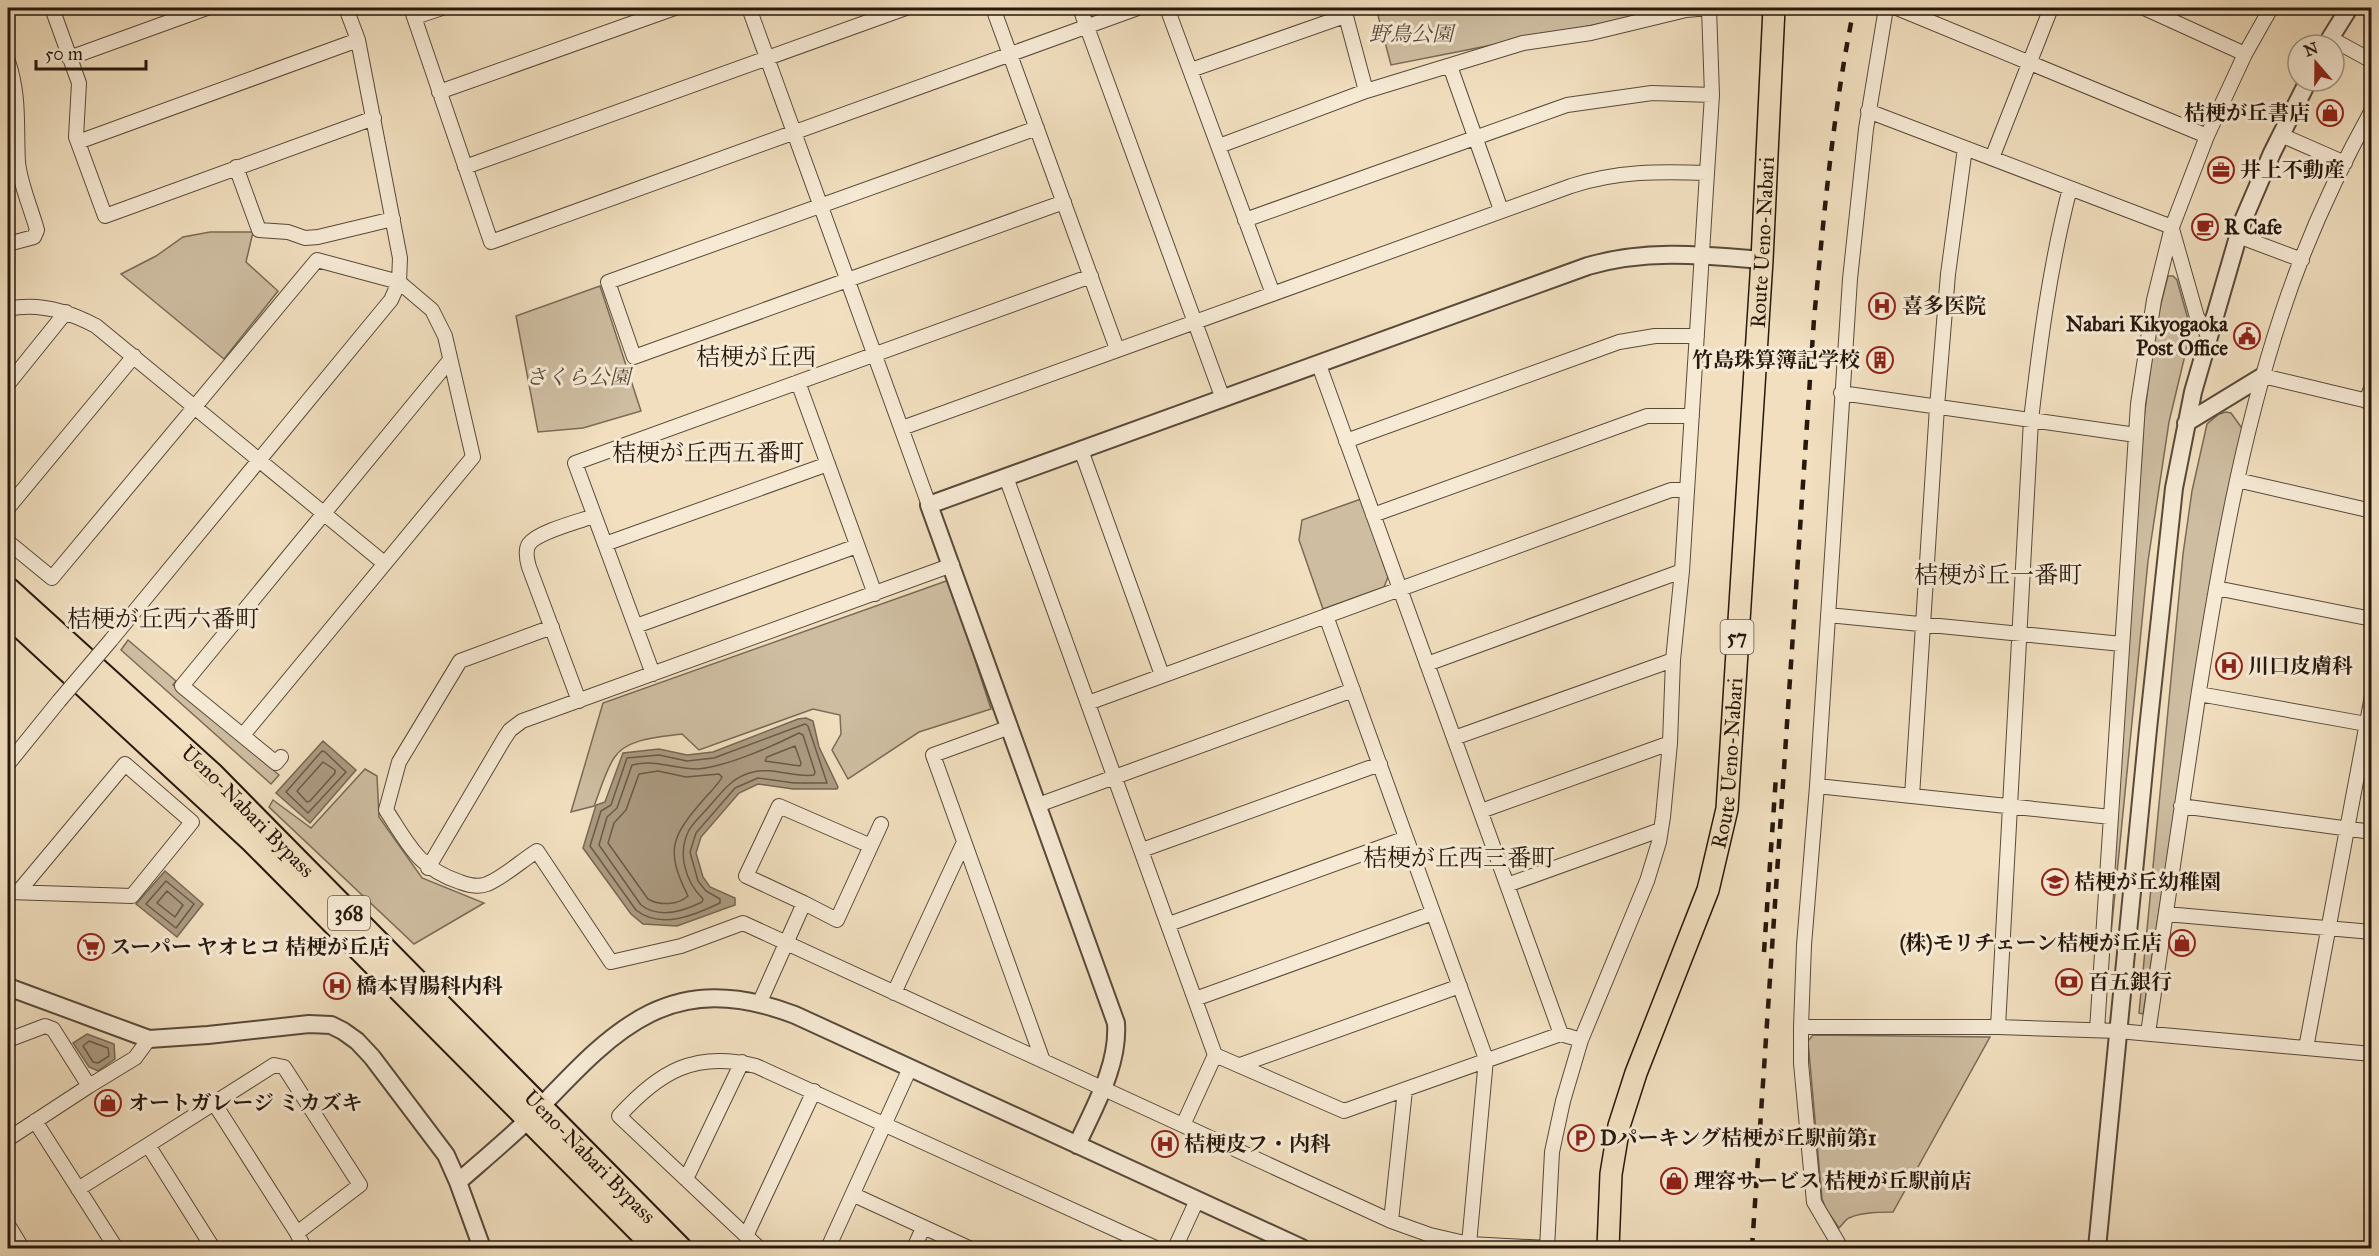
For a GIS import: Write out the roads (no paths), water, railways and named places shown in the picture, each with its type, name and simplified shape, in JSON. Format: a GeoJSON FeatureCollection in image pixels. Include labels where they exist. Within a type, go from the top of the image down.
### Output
{"type":"FeatureCollection","features":[{"type":"Feature","properties":{"kind":"highway","name":"Ueno-Nabari Bypass"},"geometry":{"type":"LineString","coordinates":[[8,589],[212,774],[534,1113],[656,1248]]}},
{"type":"Feature","properties":{"kind":"highway","name":"Ueno-Nabari Bypass"},"geometry":{"type":"LineString","coordinates":[[8,615],[253,842],[534,1113],[680,1248]]}},
{"type":"Feature","properties":{"kind":"main road","name":"Route Ueno-Nabari"},"geometry":{"type":"LineString","coordinates":[[1608,1248],[1611,1174],[1619,1126],[1636,1073],[1708,890],[1727,809],[1762,260],[1774,8]]}},
{"type":"Feature","properties":{"kind":"street"},"geometry":{"type":"LineString","coordinates":[[52,8],[79,83],[76,137],[105,216],[374,118]]}},
{"type":"Feature","properties":{"kind":"street"},"geometry":{"type":"LineString","coordinates":[[69,58],[207,8]]}},
{"type":"Feature","properties":{"kind":"street"},"geometry":{"type":"LineString","coordinates":[[8,764],[391,300],[399,282],[400,258],[374,118],[357,40],[346,8]]}},
{"type":"Feature","properties":{"kind":"street"},"geometry":{"type":"LineString","coordinates":[[442,8],[413,12],[491,242],[1138,8]]}},
{"type":"Feature","properties":{"kind":"street"},"geometry":{"type":"LineString","coordinates":[[439,92],[675,8]]}},
{"type":"Feature","properties":{"kind":"street"},"geometry":{"type":"LineString","coordinates":[[749,8],[1116,1023],[1114,1052],[1102,1090],[1077,1145]]}},
{"type":"Feature","properties":{"kind":"street"},"geometry":{"type":"LineString","coordinates":[[465,167],[906,8]]}},
{"type":"Feature","properties":{"kind":"street"},"geometry":{"type":"LineString","coordinates":[[993,8],[1117,349]]}},
{"type":"Feature","properties":{"kind":"street"},"geometry":{"type":"LineString","coordinates":[[1080,8],[1223,399]]}},
{"type":"Feature","properties":{"kind":"street"},"geometry":{"type":"LineString","coordinates":[[1167,8],[1273,294]]}},
{"type":"Feature","properties":{"kind":"street"},"geometry":{"type":"LineString","coordinates":[[552,627],[460,661],[399,762],[386,810],[414,853],[428,868],[443,877],[471,886],[486,885],[537,851],[611,963],[681,946],[743,923],[1391,1221],[1441,1239],[1468,1244],[1547,1248],[1552,1152],[1560,1112],[1581,1040],[1647,881],[1659,842],[1670,743],[1673,660],[1682,571],[1712,95],[1709,8],[1686,10],[1591,33],[1523,43],[1366,91],[1219,146]]}},
{"type":"Feature","properties":{"kind":"street"},"geometry":{"type":"LineString","coordinates":[[1840,1248],[1816,1211],[1814,1202],[1801,1063],[1804,945],[1817,786],[1850,279],[1868,111],[1886,8]]}},
{"type":"Feature","properties":{"kind":"street"},"geometry":{"type":"LineString","coordinates":[[1897,8],[2207,136]]}},
{"type":"Feature","properties":{"kind":"street"},"geometry":{"type":"LineString","coordinates":[[1992,158],[2051,8]]}},
{"type":"Feature","properties":{"kind":"street"},"geometry":{"type":"LineString","coordinates":[[2144,8],[2245,54]]}},
{"type":"Feature","properties":{"kind":"street"},"geometry":{"type":"LineString","coordinates":[[2097,1030],[2136,435],[2146,339],[2172,227],[2207,136],[2245,54],[2271,8]]}},
{"type":"Feature","properties":{"kind":"street"},"geometry":{"type":"LineString","coordinates":[[2333,33],[2349,8]]}},
{"type":"Feature","properties":{"kind":"street"},"geometry":{"type":"LineString","coordinates":[[1191,70],[1344,12],[1366,91]]}},
{"type":"Feature","properties":{"kind":"street"},"geometry":{"type":"LineString","coordinates":[[78,142],[357,40]]}},
{"type":"Feature","properties":{"kind":"street"},"geometry":{"type":"LineString","coordinates":[[2346,49],[2372,61]]}},
{"type":"Feature","properties":{"kind":"street"},"geometry":{"type":"LineString","coordinates":[[8,61],[12,92],[13,166],[37,230],[34,237],[8,244]]}},
{"type":"Feature","properties":{"kind":"street"},"geometry":{"type":"LineString","coordinates":[[1450,66],[1501,210]]}},
{"type":"Feature","properties":{"kind":"street"},"geometry":{"type":"LineString","coordinates":[[1245,220],[1547,111],[1591,100],[1652,93],[1712,95]]}},
{"type":"Feature","properties":{"kind":"street"},"geometry":{"type":"LineString","coordinates":[[2097,1248],[2164,568],[2174,488],[2193,392],[2238,236],[2281,135],[2302,93]]}},
{"type":"Feature","properties":{"kind":"street"},"geometry":{"type":"LineString","coordinates":[[2148,1033],[2216,588],[2238,480],[2263,376],[2281,315],[2302,260],[2345,163],[2372,110]]}},
{"type":"Feature","properties":{"kind":"street"},"geometry":{"type":"LineString","coordinates":[[1868,111],[2172,227]]}},
{"type":"Feature","properties":{"kind":"street"},"geometry":{"type":"LineString","coordinates":[[1037,128],[608,282],[634,357],[1064,202]]}},
{"type":"Feature","properties":{"kind":"street"},"geometry":{"type":"LineString","coordinates":[[2281,135],[2345,163]]}},
{"type":"Feature","properties":{"kind":"street"},"geometry":{"type":"LineString","coordinates":[[1912,796],[1937,407],[1948,274],[1965,148]]}},
{"type":"Feature","properties":{"kind":"street"},"geometry":{"type":"LineString","coordinates":[[236,167],[259,230],[288,232],[305,238],[318,237],[393,219]]}},
{"type":"Feature","properties":{"kind":"street"},"geometry":{"type":"LineString","coordinates":[[902,428],[1501,210],[1602,177],[1653,171],[1707,173]]}},
{"type":"Feature","properties":{"kind":"street"},"geometry":{"type":"LineString","coordinates":[[1998,1027],[2031,420],[2043,318],[2058,236],[2070,188]]}},
{"type":"Feature","properties":{"kind":"street"},"geometry":{"type":"LineString","coordinates":[[2172,227],[2197,317],[2208,335]]}},
{"type":"Feature","properties":{"kind":"street"},"geometry":{"type":"LineString","coordinates":[[2238,236],[2302,260]]}},
{"type":"Feature","properties":{"kind":"street"},"geometry":{"type":"LineString","coordinates":[[929,505],[1605,261],[1655,254],[1762,260]]}},
{"type":"Feature","properties":{"kind":"street"},"geometry":{"type":"LineString","coordinates":[[8,542],[52,578],[317,260],[399,282],[424,302],[438,319],[445,336],[472,457],[456,482],[384,562],[243,735]]}},
{"type":"Feature","properties":{"kind":"street"},"geometry":{"type":"LineString","coordinates":[[653,674],[575,463],[1091,276]]}},
{"type":"Feature","properties":{"kind":"street"},"geometry":{"type":"LineString","coordinates":[[8,309],[45,307],[66,312],[96,326],[384,562]]}},
{"type":"Feature","properties":{"kind":"street"},"geometry":{"type":"LineString","coordinates":[[8,384],[66,312]]}},
{"type":"Feature","properties":{"kind":"street"},"geometry":{"type":"LineString","coordinates":[[1346,441],[1619,342],[1655,336],[1696,336]]}},
{"type":"Feature","properties":{"kind":"street"},"geometry":{"type":"LineString","coordinates":[[8,508],[134,356]]}},
{"type":"Feature","properties":{"kind":"street"},"geometry":{"type":"LineString","coordinates":[[281,757],[276,763],[182,686],[450,360]]}},
{"type":"Feature","properties":{"kind":"street"},"geometry":{"type":"LineString","coordinates":[[1319,365],[1561,1034]]}},
{"type":"Feature","properties":{"kind":"street"},"geometry":{"type":"LineString","coordinates":[[2187,423],[2263,376],[2369,402],[2372,386]]}},
{"type":"Feature","properties":{"kind":"street"},"geometry":{"type":"LineString","coordinates":[[798,382],[875,594]]}},
{"type":"Feature","properties":{"kind":"street"},"geometry":{"type":"LineString","coordinates":[[1841,393],[2136,435]]}},
{"type":"Feature","properties":{"kind":"street"},"geometry":{"type":"LineString","coordinates":[[1373,515],[1647,416],[1655,414],[1692,416]]}},
{"type":"Feature","properties":{"kind":"street"},"geometry":{"type":"LineString","coordinates":[[1081,450],[1162,675]]}},
{"type":"Feature","properties":{"kind":"street"},"geometry":{"type":"LineString","coordinates":[[605,544],[828,464]]}},
{"type":"Feature","properties":{"kind":"street"},"geometry":{"type":"LineString","coordinates":[[1006,477],[1215,1055],[1183,1125]]}},
{"type":"Feature","properties":{"kind":"street"},"geometry":{"type":"LineString","coordinates":[[2238,480],[2372,511]]}},
{"type":"Feature","properties":{"kind":"street"},"geometry":{"type":"LineString","coordinates":[[1088,702],[1671,490],[1687,490]]}},
{"type":"Feature","properties":{"kind":"street"},"geometry":{"type":"LineString","coordinates":[[579,701],[527,559],[529,544],[538,536],[594,516]]}},
{"type":"Feature","properties":{"kind":"street"},"geometry":{"type":"LineString","coordinates":[[636,627],[857,546]]}},
{"type":"Feature","properties":{"kind":"street"},"geometry":{"type":"LineString","coordinates":[[428,868],[510,730],[522,721],[952,565]]}},
{"type":"Feature","properties":{"kind":"street"},"geometry":{"type":"LineString","coordinates":[[1427,664],[1682,571]]}},
{"type":"Feature","properties":{"kind":"street"},"geometry":{"type":"LineString","coordinates":[[2216,588],[2372,619]]}},
{"type":"Feature","properties":{"kind":"street"},"geometry":{"type":"LineString","coordinates":[[1827,615],[2122,644]]}},
{"type":"Feature","properties":{"kind":"street"},"geometry":{"type":"LineString","coordinates":[[1326,616],[1486,1059],[1468,1244]]}},
{"type":"Feature","properties":{"kind":"street"},"geometry":{"type":"LineString","coordinates":[[1454,738],[1673,660]]}},
{"type":"Feature","properties":{"kind":"street"},"geometry":{"type":"LineString","coordinates":[[1038,805],[1353,690]]}},
{"type":"Feature","properties":{"kind":"street"},"geometry":{"type":"LineString","coordinates":[[2199,694],[2368,724]]}},
{"type":"Feature","properties":{"kind":"street"},"geometry":{"type":"LineString","coordinates":[[2306,1048],[2372,696]]}},
{"type":"Feature","properties":{"kind":"street"},"geometry":{"type":"LineString","coordinates":[[1010,727],[933,755],[1043,1061]]}},
{"type":"Feature","properties":{"kind":"street"},"geometry":{"type":"LineString","coordinates":[[1481,811],[1670,743]]}},
{"type":"Feature","properties":{"kind":"street"},"geometry":{"type":"LineString","coordinates":[[125,764],[192,822],[132,896],[13,892],[125,764]]}},
{"type":"Feature","properties":{"kind":"street"},"geometry":{"type":"LineString","coordinates":[[1142,850],[1380,764]]}},
{"type":"Feature","properties":{"kind":"street"},"geometry":{"type":"LineString","coordinates":[[1817,786],[2111,817]]}},
{"type":"Feature","properties":{"kind":"street"},"geometry":{"type":"LineString","coordinates":[[871,846],[779,806],[746,876],[837,920],[871,846],[881,824]]}},
{"type":"Feature","properties":{"kind":"street"},"geometry":{"type":"LineString","coordinates":[[2181,806],[2372,832]]}},
{"type":"Feature","properties":{"kind":"street"},"geometry":{"type":"LineString","coordinates":[[1507,885],[1660,830]]}},
{"type":"Feature","properties":{"kind":"street"},"geometry":{"type":"LineString","coordinates":[[1169,924],[1406,838]]}},
{"type":"Feature","properties":{"kind":"street"},"geometry":{"type":"LineString","coordinates":[[894,993],[964,842]]}},
{"type":"Feature","properties":{"kind":"street"},"geometry":{"type":"LineString","coordinates":[[759,1004],[804,903]]}},
{"type":"Feature","properties":{"kind":"street"},"geometry":{"type":"LineString","coordinates":[[1195,999],[1433,913]]}},
{"type":"Feature","properties":{"kind":"street"},"geometry":{"type":"LineString","coordinates":[[2166,914],[2372,933]]}},
{"type":"Feature","properties":{"kind":"street"},"geometry":{"type":"LineString","coordinates":[[1240,1065],[1460,986]]}},
{"type":"Feature","properties":{"kind":"street"},"geometry":{"type":"LineString","coordinates":[[8,987],[149,1039],[208,1035],[274,1026],[331,1025],[357,1041],[372,1057],[446,1155],[482,1248]]}},
{"type":"Feature","properties":{"kind":"street"},"geometry":{"type":"LineString","coordinates":[[458,1182],[534,1113],[609,1039],[644,1016],[687,1001],[705,998],[742,999],[795,1015],[1302,1248]]}},
{"type":"Feature","properties":{"kind":"street"},"geometry":{"type":"LineString","coordinates":[[8,1040],[45,1026],[53,1029],[89,1086]]}},
{"type":"Feature","properties":{"kind":"street"},"geometry":{"type":"LineString","coordinates":[[1801,1027],[1998,1027],[2097,1030],[2372,1054]]}},
{"type":"Feature","properties":{"kind":"street"},"geometry":{"type":"LineString","coordinates":[[1215,1055],[1334,1109],[1344,1111],[1561,1034],[1581,1040]]}},
{"type":"Feature","properties":{"kind":"street"},"geometry":{"type":"LineString","coordinates":[[8,1139],[135,1058],[149,1039]]}},
{"type":"Feature","properties":{"kind":"street"},"geometry":{"type":"LineString","coordinates":[[759,1248],[620,1116],[649,1086],[686,1065],[714,1059],[742,1062],[766,1070],[1156,1248]]}},
{"type":"Feature","properties":{"kind":"street"},"geometry":{"type":"LineString","coordinates":[[686,1179],[742,1062]]}},
{"type":"Feature","properties":{"kind":"street"},"geometry":{"type":"LineString","coordinates":[[78,1189],[274,1065],[284,1067],[360,1185],[297,1233]]}},
{"type":"Feature","properties":{"kind":"street"},"geometry":{"type":"LineString","coordinates":[[828,1248],[910,1068]]}},
{"type":"Feature","properties":{"kind":"street"},"geometry":{"type":"LineString","coordinates":[[1391,1221],[1405,1090]]}},
{"type":"Feature","properties":{"kind":"street"},"geometry":{"type":"LineString","coordinates":[[746,1236],[814,1091]]}},
{"type":"Feature","properties":{"kind":"street"},"geometry":{"type":"LineString","coordinates":[[214,1103],[297,1233],[304,1248]]}},
{"type":"Feature","properties":{"kind":"street"},"geometry":{"type":"LineString","coordinates":[[35,1121],[116,1248]]}},
{"type":"Feature","properties":{"kind":"street"},"geometry":{"type":"LineString","coordinates":[[147,1145],[213,1248]]}},
{"type":"Feature","properties":{"kind":"street"},"geometry":{"type":"LineString","coordinates":[[854,1195],[969,1248]]}},
{"type":"Feature","properties":{"kind":"street"},"geometry":{"type":"LineString","coordinates":[[1175,1248],[1197,1200]]}},
{"type":"Feature","properties":{"kind":"street"},"geometry":{"type":"LineString","coordinates":[[8,1225],[22,1248]]}},
{"type":"Feature","properties":{"kind":"street"},"geometry":{"type":"LineString","coordinates":[[914,1248],[923,1228]]}},
{"type":"Feature","properties":{"kind":"water"},"geometry":{"type":"Polygon","coordinates":[[[806,718],[813,721],[819,747],[837,789],[793,789],[758,784],[739,793],[701,837],[696,853],[703,877],[710,887],[735,898],[735,905],[677,926],[643,924],[631,914],[583,848],[596,805],[605,802],[623,753],[659,749],[687,755],[713,752],[798,719],[806,718]]]}},
{"type":"Feature","properties":{"kind":"water"},"geometry":{"type":"Polygon","coordinates":[[[323,741],[356,770],[310,823],[276,793],[323,741]]]}},
{"type":"Feature","properties":{"kind":"water"},"geometry":{"type":"Polygon","coordinates":[[[165,871],[203,904],[177,937],[136,904],[165,871]]]}},
{"type":"Feature","properties":{"kind":"water"},"geometry":{"type":"Polygon","coordinates":[[[87,1034],[114,1044],[115,1059],[98,1071],[89,1067],[73,1043],[87,1034]]]}},
{"type":"Feature","properties":{"kind":"railway"},"geometry":{"type":"LineString","coordinates":[[1752,1248],[1814,319],[1835,124],[1854,8]]}},
{"type":"Feature","properties":{"kind":"railway"},"geometry":{"type":"LineString","coordinates":[[1764,952],[1776,776]]}},
{"type":"Feature","properties":{"kind":"place","name":"桔梗が丘書店"},"geometry":{"type":"Point","coordinates":[2330,113]}},
{"type":"Feature","properties":{"kind":"place","name":"井上不動産"},"geometry":{"type":"Point","coordinates":[2221,170]}},
{"type":"Feature","properties":{"kind":"place","name":"R Cafe"},"geometry":{"type":"Point","coordinates":[2205,227]}},
{"type":"Feature","properties":{"kind":"place","name":"喜多医院"},"geometry":{"type":"Point","coordinates":[1882,306]}},
{"type":"Feature","properties":{"kind":"place","name":"Nabari Kikyogaoka Post Office"},"geometry":{"type":"Point","coordinates":[2247,336]}},
{"type":"Feature","properties":{"kind":"place","name":"竹島珠算簿記学校"},"geometry":{"type":"Point","coordinates":[1880,360]}},
{"type":"Feature","properties":{"kind":"place","name":"川口皮膚科"},"geometry":{"type":"Point","coordinates":[2229,666]}},
{"type":"Feature","properties":{"kind":"place","name":"桔梗が丘幼稚園"},"geometry":{"type":"Point","coordinates":[2055,882]}},
{"type":"Feature","properties":{"kind":"place","name":"(株)モリチェーン桔梗が丘店"},"geometry":{"type":"Point","coordinates":[2182,943]}},
{"type":"Feature","properties":{"kind":"place","name":"スーパー ヤオヒコ 桔梗が丘店"},"geometry":{"type":"Point","coordinates":[91,947]}},
{"type":"Feature","properties":{"kind":"place","name":"百五銀行"},"geometry":{"type":"Point","coordinates":[2069,982]}},
{"type":"Feature","properties":{"kind":"place","name":"橋本胃腸科内科"},"geometry":{"type":"Point","coordinates":[337,986]}},
{"type":"Feature","properties":{"kind":"place","name":"オートガレージ ミカズキ"},"geometry":{"type":"Point","coordinates":[108,1103]}},
{"type":"Feature","properties":{"kind":"place","name":"Dパーキング桔梗が丘駅前第1"},"geometry":{"type":"Point","coordinates":[1581,1138]}},
{"type":"Feature","properties":{"kind":"place","name":"桔梗皮フ・内科"},"geometry":{"type":"Point","coordinates":[1165,1144]}},
{"type":"Feature","properties":{"kind":"place","name":"理容サービス 桔梗が丘駅前店"},"geometry":{"type":"Point","coordinates":[1674,1181]}},
{"type":"Feature","properties":{"kind":"district","name":"桔梗が丘西"},"geometry":{"type":"Point","coordinates":[756,357]}},
{"type":"Feature","properties":{"kind":"district","name":"桔梗が丘西五番町"},"geometry":{"type":"Point","coordinates":[708,453]}},
{"type":"Feature","properties":{"kind":"district","name":"桔梗が丘一番町"},"geometry":{"type":"Point","coordinates":[1998,575]}},
{"type":"Feature","properties":{"kind":"district","name":"桔梗が丘西六番町"},"geometry":{"type":"Point","coordinates":[163,619]}},
{"type":"Feature","properties":{"kind":"district","name":"桔梗が丘西三番町"},"geometry":{"type":"Point","coordinates":[1459,858]}},
{"type":"Feature","properties":{"kind":"park label","name":"野鳥公園"},"geometry":{"type":"Point","coordinates":[1411,34]}},
{"type":"Feature","properties":{"kind":"park label","name":"さくら公園"},"geometry":{"type":"Point","coordinates":[578,377]}}]}
